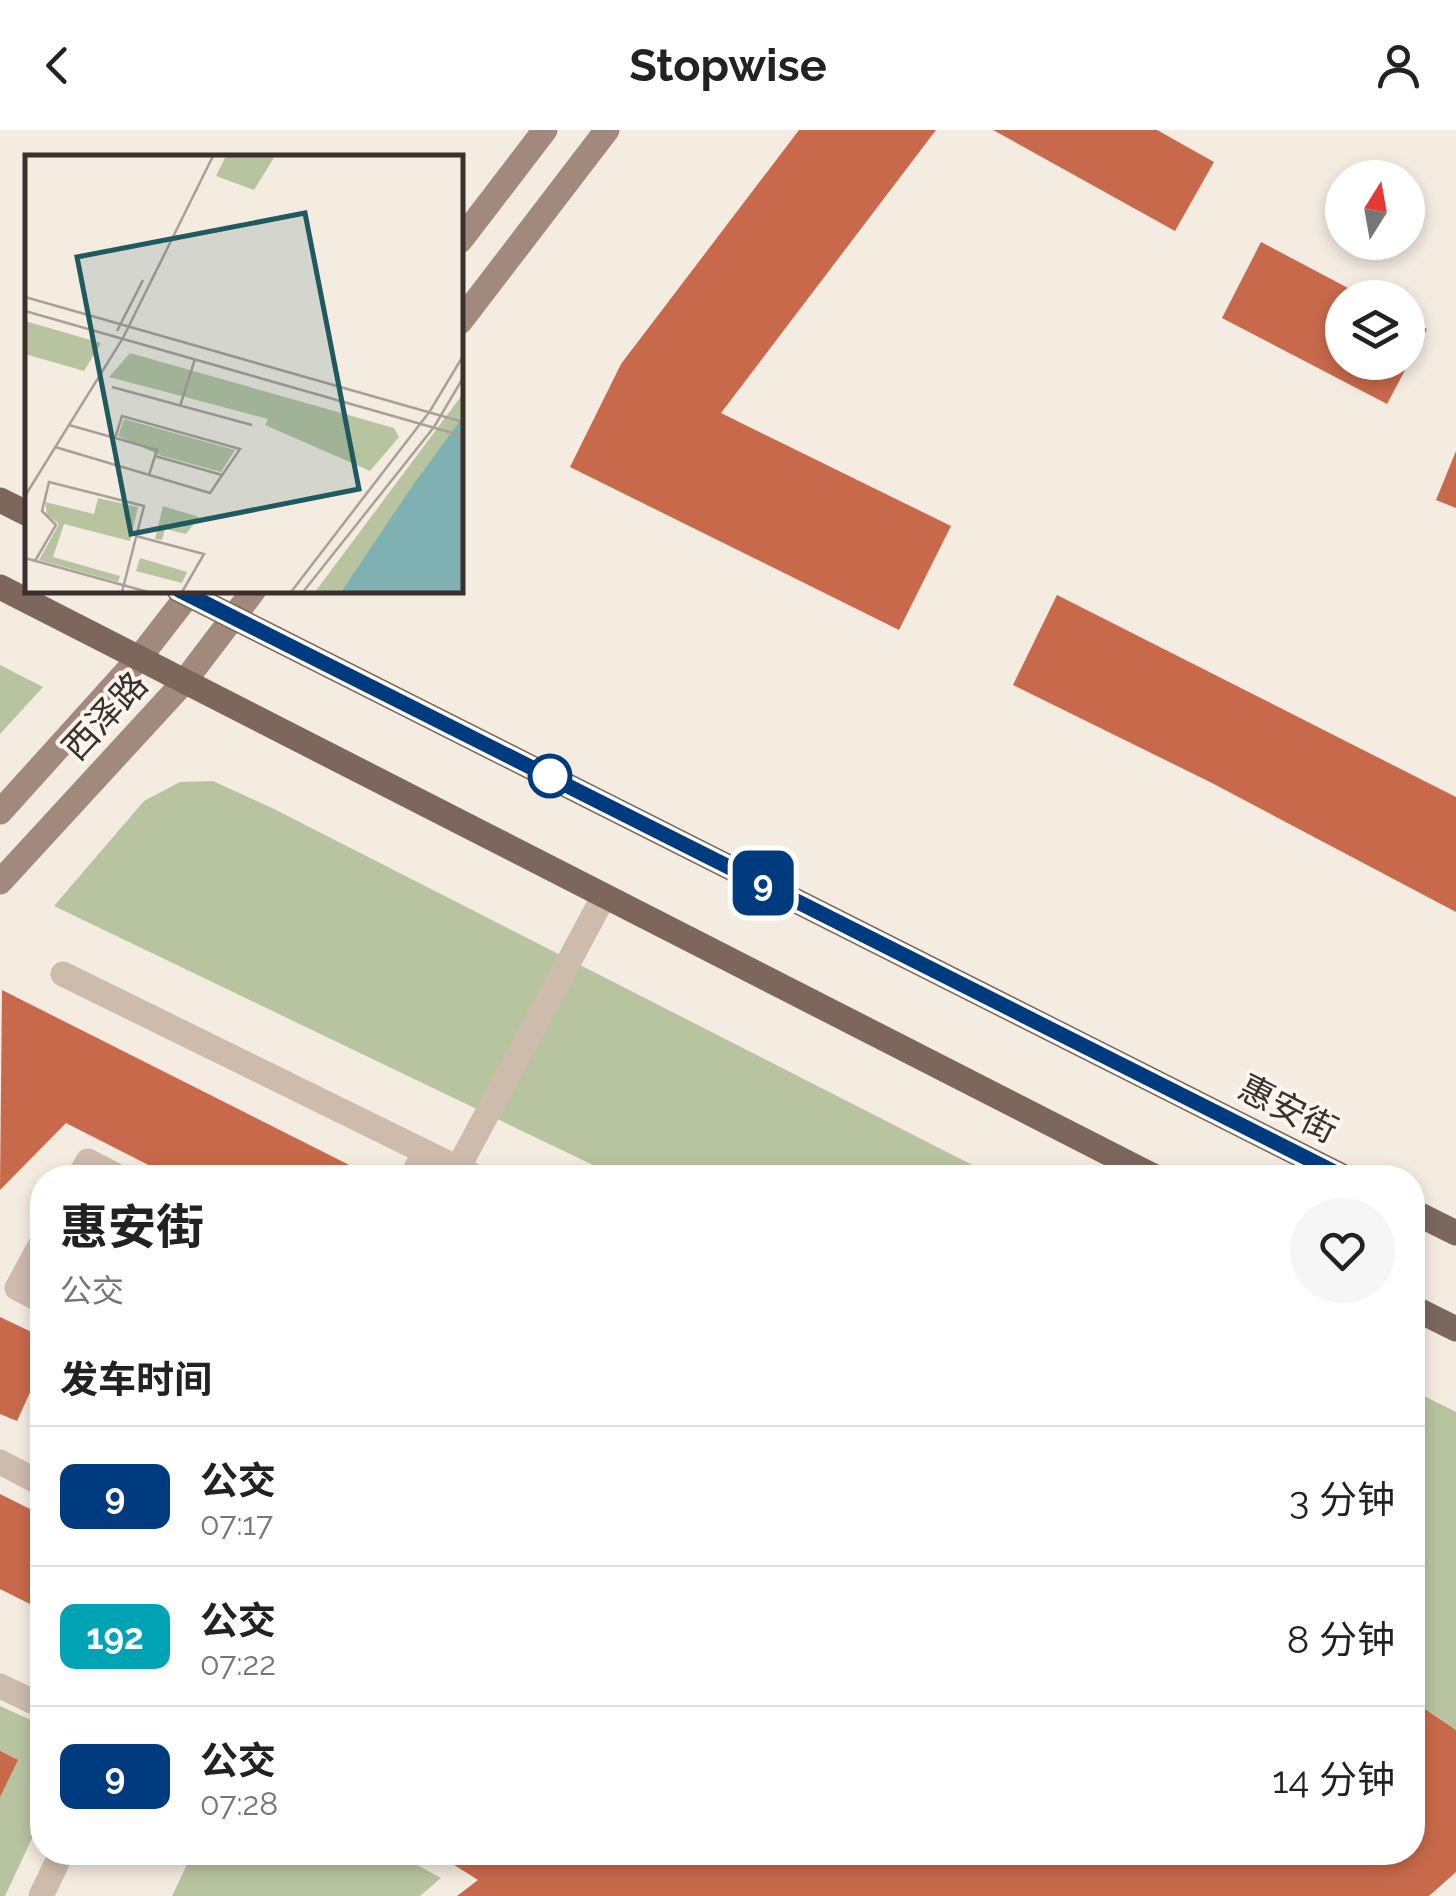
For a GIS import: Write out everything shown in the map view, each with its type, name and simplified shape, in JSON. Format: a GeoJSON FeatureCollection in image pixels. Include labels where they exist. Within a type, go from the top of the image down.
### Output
{"type":"FeatureCollection","features":[{"type":"Feature","properties":{"kind":"main road"},"geometry":{"type":"LineString","coordinates":[[462,238],[546,130]]}},
{"type":"Feature","properties":{"kind":"main road"},"geometry":{"type":"LineString","coordinates":[[462,319],[607,130]]}},
{"type":"Feature","properties":{"kind":"main road"},"geometry":{"type":"LineString","coordinates":[[0,500],[25,512]]}},
{"type":"Feature","properties":{"kind":"main road"},"geometry":{"type":"LineString","coordinates":[[0,588],[1132,1165]]}},
{"type":"Feature","properties":{"kind":"main road","name":"西泽路"},"geometry":{"type":"LineString","coordinates":[[0,812],[140,657],[186,592]]}},
{"type":"Feature","properties":{"kind":"main road","name":"惠安街"},"geometry":{"type":"LineString","coordinates":[[186,592],[1320,1165]]}},
{"type":"Feature","properties":{"kind":"main road","name":"西泽路"},"geometry":{"type":"LineString","coordinates":[[0,882],[184,682],[252,592]]}},
{"type":"Feature","properties":{"kind":"main road"},"geometry":{"type":"LineString","coordinates":[[1425,1218],[1456,1233]]}},
{"type":"Feature","properties":{"kind":"main road"},"geometry":{"type":"LineString","coordinates":[[1425,1314],[1456,1330]]}},
{"type":"Feature","properties":{"kind":"street"},"geometry":{"type":"LineString","coordinates":[[472,1165],[604,896]]}},
{"type":"Feature","properties":{"kind":"street"},"geometry":{"type":"LineString","coordinates":[[63,974],[452,1165]]}},
{"type":"Feature","properties":{"kind":"street"},"geometry":{"type":"LineString","coordinates":[[418,1165],[425,1152]]}},
{"type":"Feature","properties":{"kind":"street"},"geometry":{"type":"LineString","coordinates":[[9,1283],[30,1257]]}},
{"type":"Feature","properties":{"kind":"street"},"geometry":{"type":"LineString","coordinates":[[0,1462],[30,1478]]}},
{"type":"Feature","properties":{"kind":"street"},"geometry":{"type":"LineString","coordinates":[[0,1686],[30,1700]]}},
{"type":"Feature","properties":{"kind":"street"},"geometry":{"type":"LineString","coordinates":[[41,1896],[56,1865]]}},
{"type":"Feature","properties":{"kind":"green space"},"geometry":{"type":"Polygon","coordinates":[[[0,665],[43,687],[0,734],[0,665]]]}},
{"type":"Feature","properties":{"kind":"green space"},"geometry":{"type":"Polygon","coordinates":[[[213,781],[276,810],[972,1165],[593,1165],[54,906],[144,801],[180,782],[213,781]]]}},
{"type":"Feature","properties":{"kind":"green space"},"geometry":{"type":"Polygon","coordinates":[[[1425,1396],[1456,1412],[1456,1730],[1425,1708],[1425,1396]]]}},
{"type":"Feature","properties":{"kind":"green space"},"geometry":{"type":"Polygon","coordinates":[[[0,1706],[30,1720],[30,1843],[5,1896],[0,1896],[0,1706]]]}},
{"type":"Feature","properties":{"kind":"green space"},"geometry":{"type":"Polygon","coordinates":[[[187,1865],[417,1865],[441,1878],[420,1896],[172,1896],[187,1865]]]}},
{"type":"Feature","properties":{"kind":"building"},"geometry":{"type":"Polygon","coordinates":[[[799,130],[936,130],[721,413],[951,526],[899,630],[570,467],[621,364],[799,130]]]}},
{"type":"Feature","properties":{"kind":"building"},"geometry":{"type":"Polygon","coordinates":[[[993,130],[1157,130],[1214,162],[1175,231],[993,130]]]}},
{"type":"Feature","properties":{"kind":"building"},"geometry":{"type":"Polygon","coordinates":[[[1261,242],[1333,280],[1325,280],[1325,372],[1222,318],[1261,242]]]}},
{"type":"Feature","properties":{"kind":"building"},"geometry":{"type":"Polygon","coordinates":[[[1341,380],[1400,380],[1387,404],[1341,380]]]}},
{"type":"Feature","properties":{"kind":"building"},"geometry":{"type":"Polygon","coordinates":[[[1456,451],[1456,508],[1436,500],[1456,451]]]}},
{"type":"Feature","properties":{"kind":"building"},"geometry":{"type":"Polygon","coordinates":[[[1057,595],[1456,797],[1456,912],[1212,783],[1013,685],[1057,595]]]}},
{"type":"Feature","properties":{"kind":"building"},"geometry":{"type":"Polygon","coordinates":[[[2,990],[349,1165],[148,1165],[66,1123],[0,1190],[2,990]]]}},
{"type":"Feature","properties":{"kind":"building"},"geometry":{"type":"Polygon","coordinates":[[[0,1317],[30,1331],[30,1392],[17,1421],[0,1414],[0,1317]]]}},
{"type":"Feature","properties":{"kind":"building"},"geometry":{"type":"Polygon","coordinates":[[[0,1494],[30,1509],[30,1604],[0,1589],[0,1494]]]}},
{"type":"Feature","properties":{"kind":"building"},"geometry":{"type":"Polygon","coordinates":[[[1425,1709],[1456,1730],[1456,1872],[1429,1896],[457,1896],[478,1880],[454,1865],[1425,1865],[1425,1709]]]}},
{"type":"Feature","properties":{"kind":"building"},"geometry":{"type":"Polygon","coordinates":[[[0,1751],[18,1760],[0,1797],[0,1751]]]}},
{"type":"Feature","properties":{"kind":"bus line","name":"9"},"geometry":{"type":"LineString","coordinates":[[183,592],[1320,1165]]}}]}
